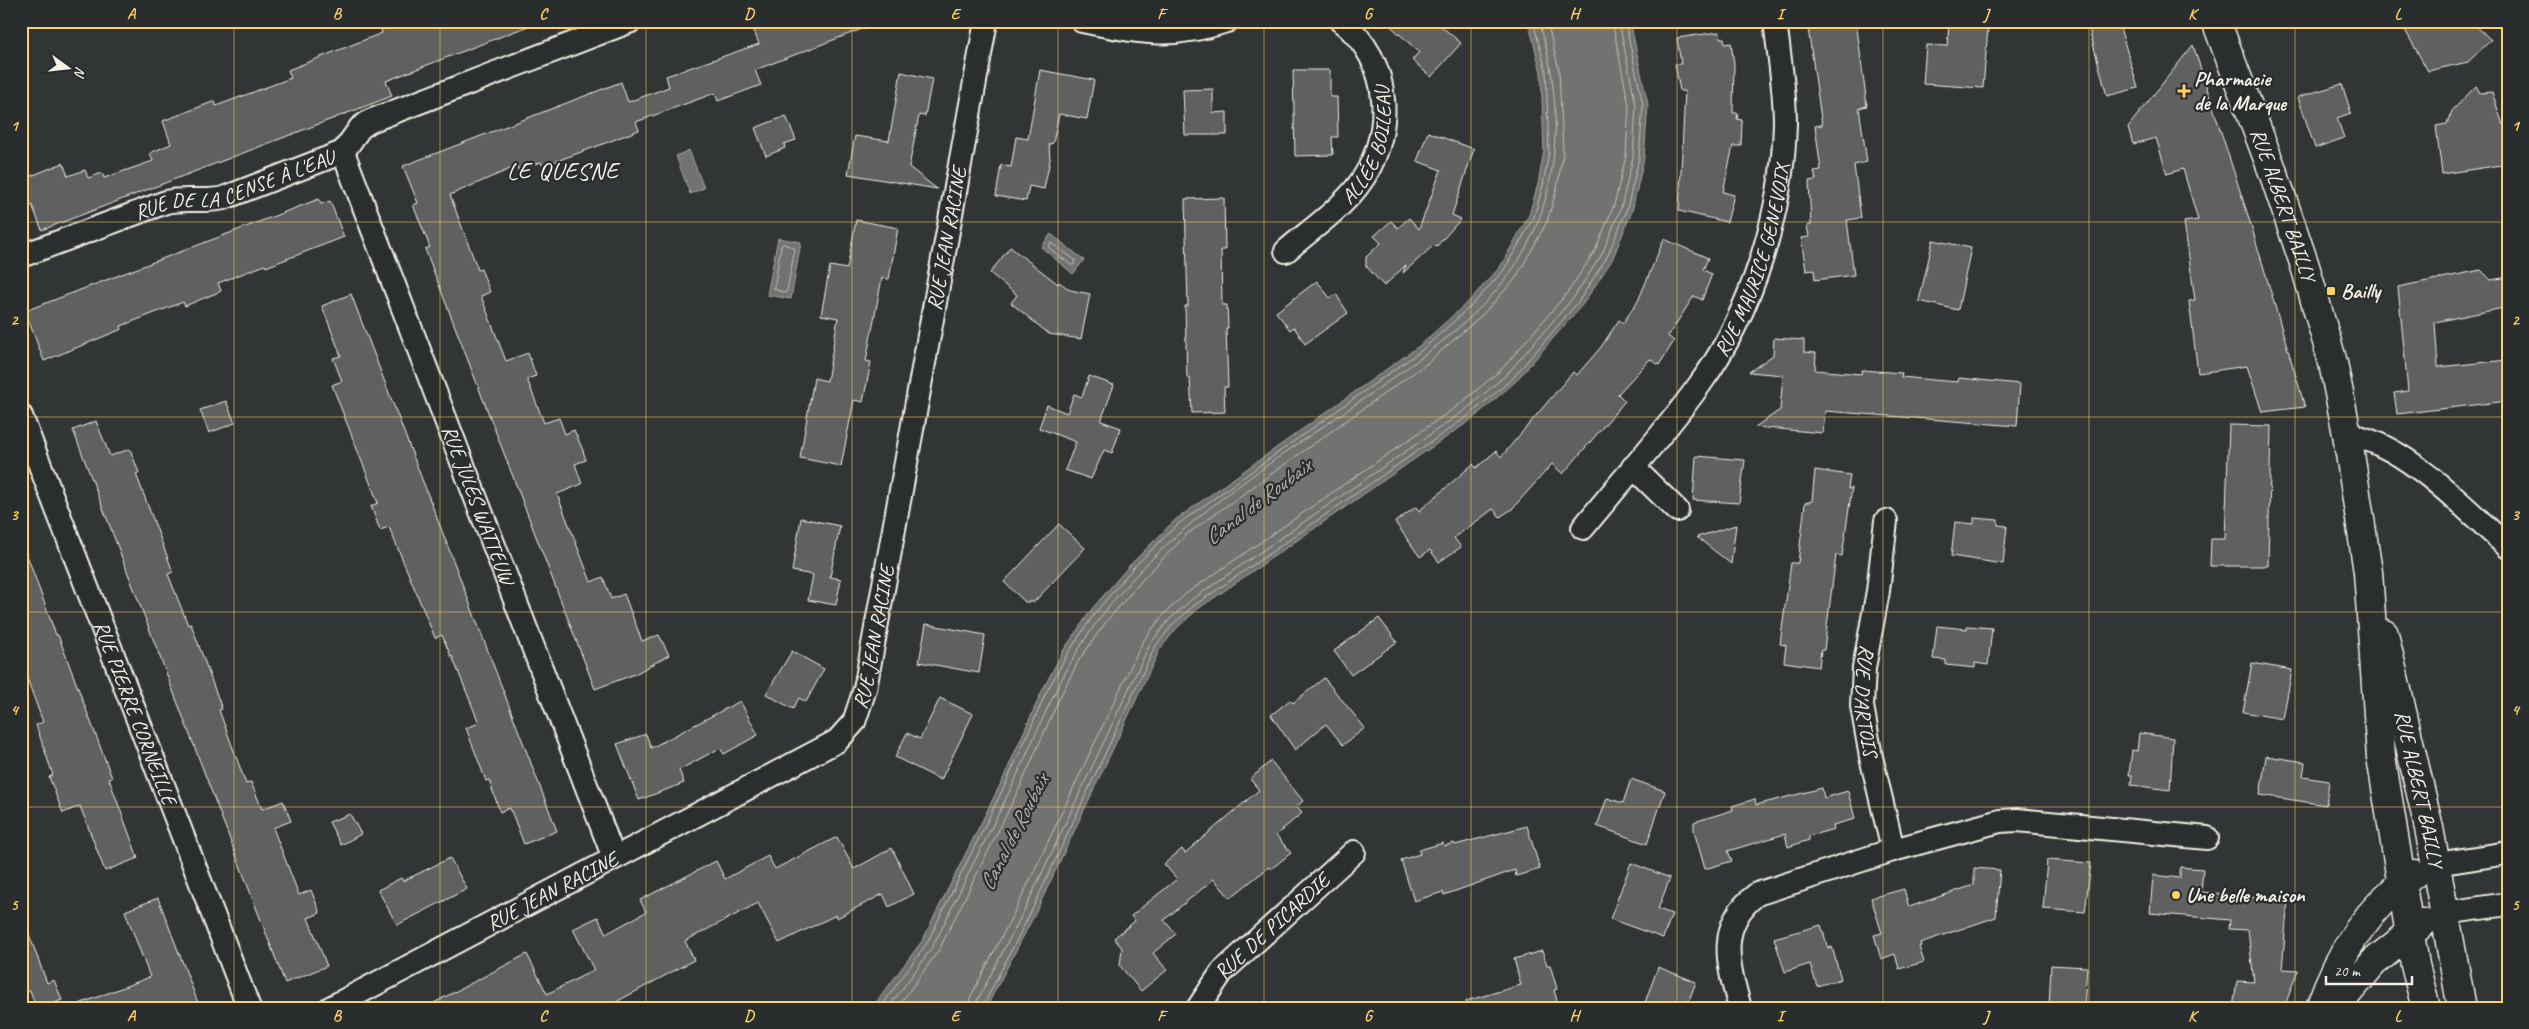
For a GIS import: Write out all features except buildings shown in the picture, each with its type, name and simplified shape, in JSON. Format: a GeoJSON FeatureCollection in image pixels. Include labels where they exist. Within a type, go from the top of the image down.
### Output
{"type":"FeatureCollection","features":[{"type":"Feature","properties":{"kind":"main road","name":"RUE ALBERT BAILLY"},"geometry":{"type":"LineString","coordinates":[[2216,21],[2273,172],[2305,266],[2333,363],[2347,434],[2368,572],[2424,802],[2462,1008]]}},
{"type":"Feature","properties":{"kind":"main road","name":"RUE ALBERT BAILLY"},"geometry":{"type":"LineString","coordinates":[[2368,572],[2378,735],[2417,976],[2426,1008]]}},
{"type":"Feature","properties":{"kind":"main road"},"geometry":{"type":"LineString","coordinates":[[2320,1008],[2352,939],[2367,916],[2402,883],[2420,870],[2436,864]]}},
{"type":"Feature","properties":{"kind":"main road"},"geometry":{"type":"LineString","coordinates":[[2335,1008],[2374,962],[2426,921],[2445,913]]}},
{"type":"Feature","properties":{"kind":"street","name":"RUE DE LA CENSE À L'EAU"},"geometry":{"type":"LineString","coordinates":[[21,256],[175,199],[213,200],[224,198],[343,152],[355,132],[370,122],[631,21]]}},
{"type":"Feature","properties":{"kind":"street","name":"RUE JEAN RACINE"},"geometry":{"type":"LineString","coordinates":[[330,1008],[837,741],[849,729],[858,714],[868,670],[986,21]]}},
{"type":"Feature","properties":{"kind":"street"},"geometry":{"type":"LineString","coordinates":[[1082,21],[1137,32],[1166,34],[1197,30],[1227,21]]}},
{"type":"Feature","properties":{"kind":"street","name":"ALLÉE BOILEAU"},"geometry":{"type":"LineString","coordinates":[[1286,251],[1357,186],[1373,160],[1382,138],[1384,110],[1377,69],[1364,44],[1342,21]]}},
{"type":"Feature","properties":{"kind":"street","name":"RUE MAURICE GENEVOIX"},"geometry":{"type":"LineString","coordinates":[[1582,528],[1701,383],[1742,308],[1770,229],[1781,175],[1785,123],[1775,21]]}},
{"type":"Feature","properties":{"kind":"street","name":"RUE JULES WATTEUW"},"geometry":{"type":"LineString","coordinates":[[343,152],[614,858]]}},
{"type":"Feature","properties":{"kind":"street","name":"RUE PIERRE CORNEILLE"},"geometry":{"type":"LineString","coordinates":[[21,416],[249,1008]]}},
{"type":"Feature","properties":{"kind":"street"},"geometry":{"type":"LineString","coordinates":[[2347,434],[2377,442],[2413,464],[2508,547]]}},
{"type":"Feature","properties":{"kind":"street"},"geometry":{"type":"LineString","coordinates":[[1633,468],[1676,510]]}},
{"type":"Feature","properties":{"kind":"street","name":"RUE D'ARTOIS"},"geometry":{"type":"LineString","coordinates":[[1886,522],[1878,591],[1864,668],[1862,706],[1871,757],[1893,850]]}},
{"type":"Feature","properties":{"kind":"street"},"geometry":{"type":"LineString","coordinates":[[1740,1008],[1730,970],[1728,954],[1732,926],[1745,903],[1757,894],[1893,850],[1987,823],[2017,820],[2207,838]]}},
{"type":"Feature","properties":{"kind":"street","name":"RUE DE PICARDIE"},"geometry":{"type":"LineString","coordinates":[[1198,1008],[1222,972],[1354,852]]}},
{"type":"Feature","properties":{"kind":"street"},"geometry":{"type":"LineString","coordinates":[[2436,864],[2508,853]]}},
{"type":"Feature","properties":{"kind":"street"},"geometry":{"type":"LineString","coordinates":[[2445,913],[2508,904]]}},
{"type":"Feature","properties":{"kind":"water","name":"Canal de Roubaix"},"geometry":{"type":"Polygon","coordinates":[[[1528,21],[1630,21],[1648,105],[1644,158],[1632,211],[1612,260],[1583,304],[1515,382],[1471,420],[1198,609],[1177,628],[1160,649],[1035,914],[986,1008],[872,1008],[922,941],[1003,779],[1042,691],[1063,651],[1091,610],[1129,566],[1175,520],[1419,346],[1470,300],[1500,267],[1529,215],[1538,184],[1544,151],[1541,72],[1528,21]]]}},
{"type":"Feature","properties":{"kind":"water"},"geometry":{"type":"Polygon","coordinates":[[[689,150],[704,188],[690,194],[676,156],[689,150]]]}},
{"type":"Feature","properties":{"kind":"water"},"geometry":{"type":"Polygon","coordinates":[[[1051,234],[1084,260],[1073,274],[1041,247],[1051,234]]]}},
{"type":"Feature","properties":{"kind":"water"},"geometry":{"type":"Polygon","coordinates":[[[778,238],[801,242],[791,299],[767,295],[778,238]]]}},
{"type":"Feature","properties":{"kind":"place","name":"Pharmacie de la Marque"},"geometry":{"type":"Point","coordinates":[2184,91]}},
{"type":"Feature","properties":{"kind":"place","name":"Bailly"},"geometry":{"type":"Point","coordinates":[2331,291]}},
{"type":"Feature","properties":{"kind":"place","name":"Une belle maison"},"geometry":{"type":"Point","coordinates":[2176,895]}},
{"type":"Feature","properties":{"kind":"district","name":"LE QUESNE"},"geometry":{"type":"Point","coordinates":[563,171]}}]}
